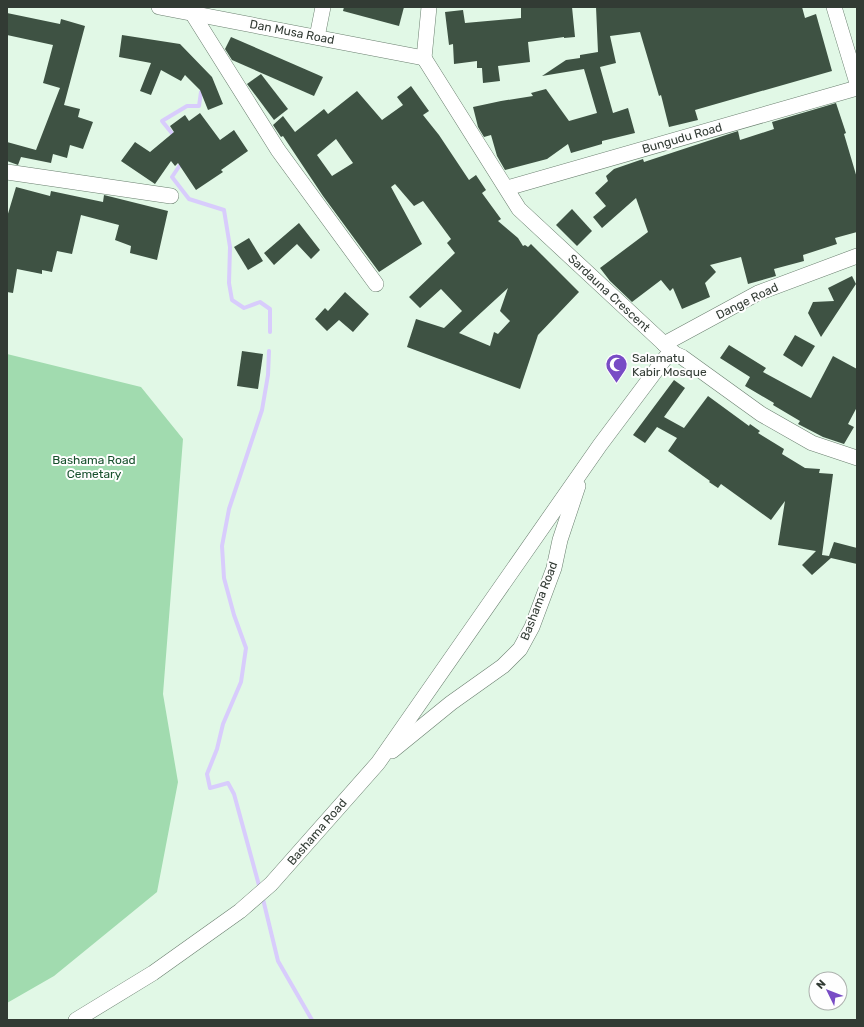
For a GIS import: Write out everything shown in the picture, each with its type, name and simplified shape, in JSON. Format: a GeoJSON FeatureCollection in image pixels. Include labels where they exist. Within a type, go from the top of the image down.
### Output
{"type":"FeatureCollection","features":[{"type":"Feature","properties":{"kind":"street","name":"Dan Musa Road"},"geometry":{"type":"LineString","coordinates":[[159,7],[424,58]]}},
{"type":"Feature","properties":{"kind":"street"},"geometry":{"type":"LineString","coordinates":[[317,37],[323,7]]}},
{"type":"Feature","properties":{"kind":"street"},"geometry":{"type":"LineString","coordinates":[[424,58],[429,7]]}},
{"type":"Feature","properties":{"kind":"street"},"geometry":{"type":"LineString","coordinates":[[834,7],[857,83]]}},
{"type":"Feature","properties":{"kind":"street"},"geometry":{"type":"LineString","coordinates":[[192,13],[278,150],[376,284]]}},
{"type":"Feature","properties":{"kind":"street","name":"Sardauna Crescent"},"geometry":{"type":"LineString","coordinates":[[424,58],[519,209],[669,349],[761,414],[812,443],[857,458]]}},
{"type":"Feature","properties":{"kind":"street","name":"Bungudu Road"},"geometry":{"type":"LineString","coordinates":[[507,188],[857,88]]}},
{"type":"Feature","properties":{"kind":"street"},"geometry":{"type":"LineString","coordinates":[[7,172],[171,196]]}},
{"type":"Feature","properties":{"kind":"street","name":"Dange Road"},"geometry":{"type":"LineString","coordinates":[[669,349],[758,292],[857,256]]}},
{"type":"Feature","properties":{"kind":"street","name":"Bashama Road"},"geometry":{"type":"LineString","coordinates":[[76,1020],[153,973],[240,911],[271,884],[378,763],[583,470],[666,357],[669,349]]}},
{"type":"Feature","properties":{"kind":"street","name":"Bashama Road"},"geometry":{"type":"LineString","coordinates":[[378,763],[451,703],[503,666],[520,649],[532,626],[554,568],[560,540],[583,470]]}},
{"type":"Feature","properties":{"kind":"green space","name":"Bashama Road Cemetary"},"geometry":{"type":"Polygon","coordinates":[[[7,354],[141,387],[183,439],[163,694],[178,782],[157,892],[54,976],[7,1003],[7,354]]]}},
{"type":"Feature","properties":{"kind":"building"},"geometry":{"type":"Polygon","coordinates":[[[344,7],[404,7],[399,26],[343,11],[344,7]]]}},
{"type":"Feature","properties":{"kind":"building"},"geometry":{"type":"Polygon","coordinates":[[[521,7],[572,7],[575,37],[528,42],[530,62],[498,66],[500,81],[483,83],[482,68],[477,68],[477,61],[454,64],[453,44],[449,45],[445,12],[463,10],[465,23],[521,18],[521,7]]]}},
{"type":"Feature","properties":{"kind":"building"},"geometry":{"type":"Polygon","coordinates":[[[596,7],[802,7],[805,18],[816,14],[832,71],[695,110],[698,120],[669,127],[661,95],[659,96],[640,32],[610,36],[616,63],[600,67],[613,113],[628,108],[635,133],[602,141],[602,144],[571,153],[568,144],[547,159],[505,170],[497,156],[491,135],[484,137],[478,127],[473,107],[533,96],[531,93],[546,89],[569,121],[597,113],[584,69],[542,76],[566,60],[580,58],[580,55],[598,52],[596,7]]]}},
{"type":"Feature","properties":{"kind":"building"},"geometry":{"type":"Polygon","coordinates":[[[7,13],[60,24],[61,19],[85,26],[64,105],[80,109],[78,117],[93,122],[83,149],[70,145],[67,158],[53,154],[51,163],[21,157],[18,165],[7,161],[7,142],[36,150],[60,88],[43,83],[53,45],[7,35],[7,13]]]}},
{"type":"Feature","properties":{"kind":"building"},"geometry":{"type":"Polygon","coordinates":[[[122,35],[180,44],[212,77],[223,104],[208,110],[200,90],[185,75],[181,81],[161,70],[151,95],[140,91],[151,63],[119,57],[122,35]]]}},
{"type":"Feature","properties":{"kind":"building"},"geometry":{"type":"Polygon","coordinates":[[[231,37],[323,77],[314,96],[232,60],[225,49],[231,37]]]}},
{"type":"Feature","properties":{"kind":"building"},"geometry":{"type":"Polygon","coordinates":[[[261,74],[288,109],[274,120],[247,84],[261,74]]]}},
{"type":"Feature","properties":{"kind":"building"},"geometry":{"type":"Polygon","coordinates":[[[411,86],[429,111],[423,115],[439,135],[469,180],[476,175],[486,190],[482,193],[501,219],[498,221],[518,238],[523,246],[525,245],[528,247],[531,244],[579,292],[538,335],[520,389],[407,347],[416,319],[444,328],[462,311],[441,289],[420,308],[409,297],[455,253],[447,243],[451,239],[423,201],[414,206],[395,184],[391,187],[422,244],[379,272],[323,196],[283,136],[281,137],[273,125],[283,116],[295,132],[324,109],[328,114],[357,91],[382,120],[403,105],[397,97],[411,86]],[[336,139],[317,155],[332,176],[353,163],[336,139]],[[508,288],[459,333],[490,346],[494,332],[498,334],[510,321],[500,311],[508,288]]]}},
{"type":"Feature","properties":{"kind":"building"},"geometry":{"type":"Polygon","coordinates":[[[836,103],[846,133],[844,134],[857,178],[857,232],[835,238],[837,244],[803,255],[804,261],[774,269],[776,276],[748,284],[741,257],[710,265],[716,272],[705,283],[710,297],[682,309],[673,288],[670,291],[661,280],[632,302],[610,281],[600,268],[648,232],[636,198],[602,228],[593,217],[606,206],[595,193],[608,181],[606,176],[614,169],[643,159],[644,162],[738,131],[740,140],[774,129],[772,122],[836,103]]]}},
{"type":"Feature","properties":{"kind":"building"},"geometry":{"type":"Polygon","coordinates":[[[200,113],[220,140],[234,130],[248,151],[221,170],[223,172],[196,190],[178,163],[175,166],[171,161],[155,184],[121,161],[135,142],[150,152],[174,132],[170,126],[185,115],[189,121],[200,113]]]}},
{"type":"Feature","properties":{"kind":"building"},"geometry":{"type":"Polygon","coordinates":[[[16,187],[50,196],[51,191],[103,202],[104,195],[168,211],[157,260],[130,253],[131,246],[115,240],[119,225],[81,215],[72,254],[57,251],[52,272],[42,270],[42,274],[17,269],[13,293],[7,292],[7,217],[16,187]]]}},
{"type":"Feature","properties":{"kind":"building"},"geometry":{"type":"Polygon","coordinates":[[[572,209],[592,231],[577,246],[556,225],[572,209]]]}},
{"type":"Feature","properties":{"kind":"building"},"geometry":{"type":"Polygon","coordinates":[[[299,223],[320,250],[311,259],[297,244],[274,265],[264,253],[299,223]]]}},
{"type":"Feature","properties":{"kind":"building"},"geometry":{"type":"Polygon","coordinates":[[[249,238],[263,261],[248,270],[234,247],[249,238]]]}},
{"type":"Feature","properties":{"kind":"building"},"geometry":{"type":"Polygon","coordinates":[[[852,276],[856,284],[821,337],[808,313],[813,302],[834,301],[828,288],[852,276]]]}},
{"type":"Feature","properties":{"kind":"building"},"geometry":{"type":"Polygon","coordinates":[[[345,292],[369,314],[353,332],[339,320],[327,331],[315,319],[325,308],[328,311],[345,292]]]}},
{"type":"Feature","properties":{"kind":"building"},"geometry":{"type":"Polygon","coordinates":[[[795,335],[815,346],[802,367],[783,355],[795,335]]]}},
{"type":"Feature","properties":{"kind":"building"},"geometry":{"type":"Polygon","coordinates":[[[729,345],[766,368],[763,372],[811,398],[833,356],[857,369],[857,407],[848,424],[854,427],[844,444],[823,437],[798,424],[800,421],[773,405],[774,403],[745,386],[750,377],[720,358],[729,345]]]}},
{"type":"Feature","properties":{"kind":"building"},"geometry":{"type":"Polygon","coordinates":[[[242,351],[263,354],[258,389],[237,386],[242,351]]]}},
{"type":"Feature","properties":{"kind":"building"},"geometry":{"type":"Polygon","coordinates":[[[674,380],[685,388],[664,417],[684,428],[708,396],[749,426],[750,424],[760,431],[758,433],[784,449],[782,454],[805,468],[820,469],[819,473],[833,474],[822,555],[829,556],[834,542],[857,548],[857,564],[831,558],[812,575],[802,565],[816,551],[778,545],[785,501],[771,520],[721,484],[718,488],[709,482],[710,481],[668,451],[677,438],[657,427],[645,443],[633,435],[674,380]]]}},
{"type":"Feature","properties":{"kind":"waterway"},"geometry":{"type":"LineString","coordinates":[[175,137],[162,121],[187,106],[199,106],[201,92]]}},
{"type":"Feature","properties":{"kind":"waterway"},"geometry":{"type":"LineString","coordinates":[[182,162],[172,177],[189,199],[224,210],[230,247],[229,283],[232,300],[244,308],[260,302],[270,309],[270,332]]}},
{"type":"Feature","properties":{"kind":"waterway"},"geometry":{"type":"LineString","coordinates":[[260,889],[234,794],[228,783],[210,788],[207,774],[217,749],[223,724],[241,682],[246,648],[234,615],[224,578],[222,546],[229,509],[262,410],[268,375],[269,351]]}},
{"type":"Feature","properties":{"kind":"waterway"},"geometry":{"type":"LineString","coordinates":[[262,895],[278,961],[312,1020]]}},
{"type":"Feature","properties":{"kind":"place","name":"Salamatu Kabir Mosque"},"geometry":{"type":"Point","coordinates":[617,384]}}]}
